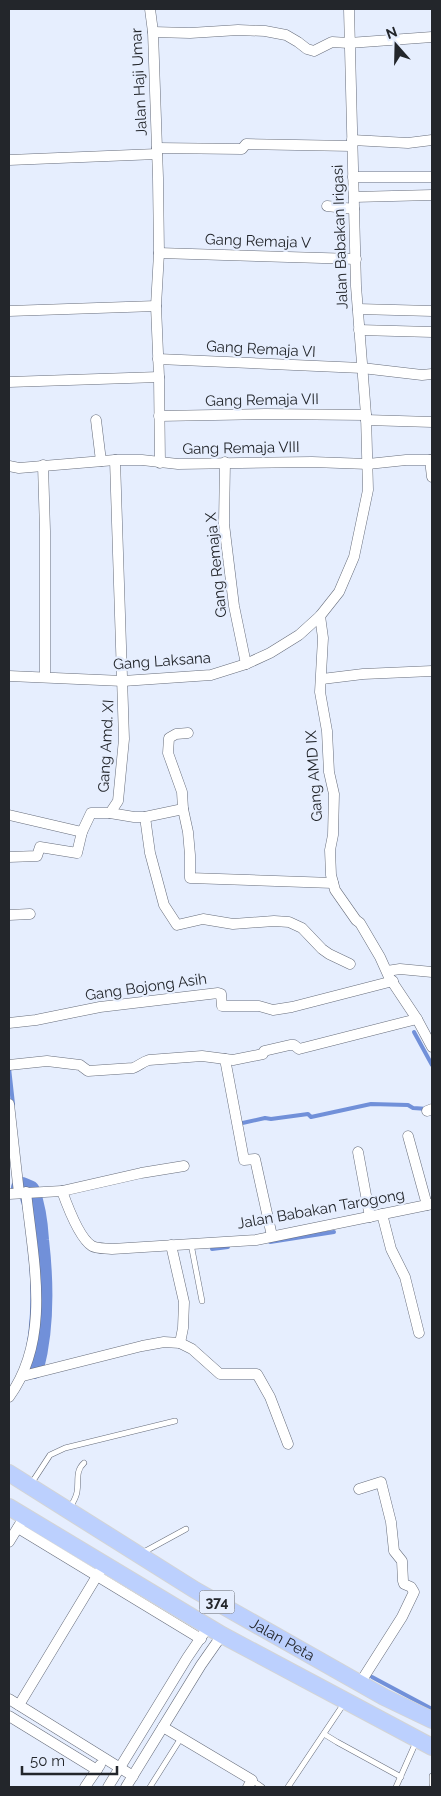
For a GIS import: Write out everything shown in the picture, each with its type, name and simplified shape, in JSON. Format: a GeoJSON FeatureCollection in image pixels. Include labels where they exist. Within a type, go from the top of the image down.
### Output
{"type":"FeatureCollection","features":[{"type":"Feature","properties":{"kind":"main road","name":"Jalan Peta"},"geometry":{"type":"LineString","coordinates":[[9,1472],[195,1590],[384,1697],[432,1720]]}},
{"type":"Feature","properties":{"kind":"main road","name":"Jalan Peta"},"geometry":{"type":"LineString","coordinates":[[9,1507],[21,1522],[204,1633],[222,1635],[425,1744]]}},
{"type":"Feature","properties":{"kind":"street","name":"Jalan Haji Umar"},"geometry":{"type":"LineString","coordinates":[[150,9],[153,32],[157,151],[158,253],[156,306],[160,463]]}},
{"type":"Feature","properties":{"kind":"street","name":"Jalan Babakan Irigasi"},"geometry":{"type":"LineString","coordinates":[[349,9],[358,309],[368,464]]}},
{"type":"Feature","properties":{"kind":"street"},"geometry":{"type":"LineString","coordinates":[[153,32],[265,31],[286,35],[307,49],[314,51],[332,42],[350,43],[432,37]]}},
{"type":"Feature","properties":{"kind":"street"},"geometry":{"type":"LineString","coordinates":[[9,160],[157,151],[242,149],[246,144],[408,143],[432,140]]}},
{"type":"Feature","properties":{"kind":"street"},"geometry":{"type":"LineString","coordinates":[[353,177],[432,176]]}},
{"type":"Feature","properties":{"kind":"street"},"geometry":{"type":"LineString","coordinates":[[354,197],[432,195]]}},
{"type":"Feature","properties":{"kind":"street"},"geometry":{"type":"LineString","coordinates":[[327,206],[354,209]]}},
{"type":"Feature","properties":{"kind":"street","name":"Gang Remaja V"},"geometry":{"type":"LineString","coordinates":[[158,253],[356,259]]}},
{"type":"Feature","properties":{"kind":"street"},"geometry":{"type":"LineString","coordinates":[[9,311],[156,306]]}},
{"type":"Feature","properties":{"kind":"street"},"geometry":{"type":"LineString","coordinates":[[358,309],[432,311]]}},
{"type":"Feature","properties":{"kind":"street"},"geometry":{"type":"LineString","coordinates":[[359,330],[432,332]]}},
{"type":"Feature","properties":{"kind":"street","name":"Gang Remaja VI"},"geometry":{"type":"LineString","coordinates":[[158,359],[362,368],[422,375],[432,374]]}},
{"type":"Feature","properties":{"kind":"street"},"geometry":{"type":"LineString","coordinates":[[9,382],[159,377]]}},
{"type":"Feature","properties":{"kind":"street","name":"Gang Remaja VII"},"geometry":{"type":"LineString","coordinates":[[159,416],[265,414],[366,417],[432,422]]}},
{"type":"Feature","properties":{"kind":"street"},"geometry":{"type":"LineString","coordinates":[[96,420],[100,461]]}},
{"type":"Feature","properties":{"kind":"street","name":"Gang Remaja VIII"},"geometry":{"type":"LineString","coordinates":[[9,466],[19,468],[116,460],[142,460],[160,463],[312,462],[368,464],[406,460],[431,460]]}},
{"type":"Feature","properties":{"kind":"street","name":"Gang Amd. XI"},"geometry":{"type":"LineString","coordinates":[[82,832],[91,813],[110,813],[116,806],[120,792],[124,739],[116,460]]}},
{"type":"Feature","properties":{"kind":"street"},"geometry":{"type":"LineString","coordinates":[[431,460],[432,477]]}},
{"type":"Feature","properties":{"kind":"street","name":"Gang Remaja X"},"geometry":{"type":"LineString","coordinates":[[225,462],[225,532],[234,606],[246,664]]}},
{"type":"Feature","properties":{"kind":"street","name":"Gang Laksana"},"geometry":{"type":"LineString","coordinates":[[9,676],[123,682],[211,675],[246,664],[270,653],[299,634],[320,616],[339,592],[354,557],[368,490],[368,464]]}},
{"type":"Feature","properties":{"kind":"street"},"geometry":{"type":"LineString","coordinates":[[43,465],[45,677]]}},
{"type":"Feature","properties":{"kind":"street","name":"Gang AMD IX"},"geometry":{"type":"LineString","coordinates":[[320,616],[324,638],[320,692],[327,731],[329,772],[334,794],[333,835],[330,857],[332,883],[365,930],[388,979]]}},
{"type":"Feature","properties":{"kind":"street"},"geometry":{"type":"LineString","coordinates":[[322,679],[363,674],[432,671]]}},
{"type":"Feature","properties":{"kind":"street"},"geometry":{"type":"LineString","coordinates":[[188,733],[176,734],[169,738],[168,753],[182,792],[183,809],[188,832],[190,878],[332,883]]}},
{"type":"Feature","properties":{"kind":"street"},"geometry":{"type":"LineString","coordinates":[[110,813],[144,817],[183,809]]}},
{"type":"Feature","properties":{"kind":"street"},"geometry":{"type":"LineString","coordinates":[[9,815],[82,832],[77,853],[40,848],[37,856],[9,857]]}},
{"type":"Feature","properties":{"kind":"street"},"geometry":{"type":"LineString","coordinates":[[144,817],[150,853],[164,905],[177,925],[204,919],[233,924],[274,921],[290,922],[302,928],[322,949],[350,964]]}},
{"type":"Feature","properties":{"kind":"street"},"geometry":{"type":"LineString","coordinates":[[9,915],[30,914]]}},
{"type":"Feature","properties":{"kind":"street"},"geometry":{"type":"LineString","coordinates":[[432,972],[400,969],[388,979],[418,1019],[432,1047]]}},
{"type":"Feature","properties":{"kind":"street","name":"Gang Bojong Asih"},"geometry":{"type":"LineString","coordinates":[[9,1023],[36,1020],[100,1007],[218,993],[220,994],[222,1006],[259,1006],[273,1010],[292,1008],[388,979]]}},
{"type":"Feature","properties":{"kind":"street"},"geometry":{"type":"LineString","coordinates":[[9,1064],[47,1061],[80,1065],[88,1071],[133,1068],[139,1066],[143,1061],[149,1060],[202,1056],[233,1060],[263,1054],[264,1051],[269,1049],[290,1044],[298,1049],[418,1019]]}},
{"type":"Feature","properties":{"kind":"street"},"geometry":{"type":"LineString","coordinates":[[225,1059],[244,1160],[255,1159],[272,1236]]}},
{"type":"Feature","properties":{"kind":"street"},"geometry":{"type":"LineString","coordinates":[[9,1104],[37,1295],[36,1322],[22,1376],[9,1397]]}},
{"type":"Feature","properties":{"kind":"street"},"geometry":{"type":"LineString","coordinates":[[408,1136],[430,1205]]}},
{"type":"Feature","properties":{"kind":"street"},"geometry":{"type":"LineString","coordinates":[[358,1152],[370,1217]]}},
{"type":"Feature","properties":{"kind":"street"},"geometry":{"type":"LineString","coordinates":[[23,1193],[62,1191],[141,1173],[184,1166]]}},
{"type":"Feature","properties":{"kind":"street","name":"Jalan Babakan Tarogong"},"geometry":{"type":"LineString","coordinates":[[62,1191],[80,1230],[92,1246],[112,1249],[256,1240],[430,1205]]}},
{"type":"Feature","properties":{"kind":"street"},"geometry":{"type":"LineString","coordinates":[[382,1214],[391,1249],[405,1277],[419,1333]]}},
{"type":"Feature","properties":{"kind":"street"},"geometry":{"type":"LineString","coordinates":[[171,1245],[184,1302],[183,1328],[180,1343]]}},
{"type":"Feature","properties":{"kind":"street"},"geometry":{"type":"LineString","coordinates":[[22,1376],[142,1346],[164,1342],[180,1343],[192,1349],[220,1374],[257,1374],[270,1398],[288,1444]]}},
{"type":"Feature","properties":{"kind":"street"},"geometry":{"type":"LineString","coordinates":[[359,1489],[381,1482],[391,1522],[394,1551],[402,1560],[403,1581],[414,1592],[402,1617],[360,1683]]}},
{"type":"Feature","properties":{"kind":"street"},"geometry":{"type":"LineString","coordinates":[[9,1542],[21,1522]]}},
{"type":"Feature","properties":{"kind":"street"},"geometry":{"type":"LineString","coordinates":[[19,1705],[101,1571]]}},
{"type":"Feature","properties":{"kind":"street"},"geometry":{"type":"LineString","coordinates":[[108,1787],[204,1633]]}},
{"type":"Feature","properties":{"kind":"street"},"geometry":{"type":"LineString","coordinates":[[126,1787],[201,1665],[222,1635]]}},
{"type":"Feature","properties":{"kind":"street"},"geometry":{"type":"LineString","coordinates":[[9,1698],[133,1776]]}},
{"type":"Feature","properties":{"kind":"street"},"geometry":{"type":"LineString","coordinates":[[9,1716],[97,1770]]}},
{"type":"Feature","properties":{"kind":"street"},"geometry":{"type":"LineString","coordinates":[[163,1727],[250,1784]]}},
{"type":"Feature","properties":{"kind":"street"},"geometry":{"type":"LineString","coordinates":[[85,1787],[104,1758]]}},
{"type":"Feature","properties":{"kind":"lane"},"geometry":{"type":"LineString","coordinates":[[191,1244],[202,1301]]}},
{"type":"Feature","properties":{"kind":"lane"},"geometry":{"type":"LineString","coordinates":[[30,1486],[50,1455],[65,1448],[175,1421]]}},
{"type":"Feature","properties":{"kind":"lane"},"geometry":{"type":"LineString","coordinates":[[69,1510],[78,1489],[78,1473],[80,1467],[84,1464]]}},
{"type":"Feature","properties":{"kind":"lane"},"geometry":{"type":"LineString","coordinates":[[139,1554],[186,1529]]}},
{"type":"Feature","properties":{"kind":"lane"},"geometry":{"type":"LineString","coordinates":[[288,1787],[345,1702]]}},
{"type":"Feature","properties":{"kind":"lane"},"geometry":{"type":"LineString","coordinates":[[324,1734],[401,1777]]}},
{"type":"Feature","properties":{"kind":"lane"},"geometry":{"type":"LineString","coordinates":[[150,1787],[181,1738]]}},
{"type":"Feature","properties":{"kind":"lane"},"geometry":{"type":"LineString","coordinates":[[396,1787],[425,1744]]}},
{"type":"Feature","properties":{"kind":"lane"},"geometry":{"type":"LineString","coordinates":[[432,1776],[432,1784]]}},
{"type":"Feature","properties":{"kind":"lane"},"geometry":{"type":"LineString","coordinates":[[250,1784],[262,1787]]}},
{"type":"Feature","properties":{"kind":"waterway"},"geometry":{"type":"LineString","coordinates":[[414,1032],[432,1065]]}},
{"type":"Feature","properties":{"kind":"waterway"},"geometry":{"type":"LineString","coordinates":[[9,1068],[13,1104]]}},
{"type":"Feature","properties":{"kind":"waterway"},"geometry":{"type":"LineString","coordinates":[[238,1124],[265,1118],[271,1119],[308,1114],[311,1117],[371,1104],[408,1105],[413,1108],[428,1109]]}},
{"type":"Feature","properties":{"kind":"waterway"},"geometry":{"type":"LineString","coordinates":[[22,1188],[29,1191],[34,1209],[41,1272],[41,1320],[33,1368]]}},
{"type":"Feature","properties":{"kind":"waterway"},"geometry":{"type":"LineString","coordinates":[[270,1242],[334,1232]]}},
{"type":"Feature","properties":{"kind":"waterway"},"geometry":{"type":"LineString","coordinates":[[212,1249],[228,1247]]}},
{"type":"Feature","properties":{"kind":"waterway"},"geometry":{"type":"LineString","coordinates":[[372,1677],[432,1709]]}}]}
